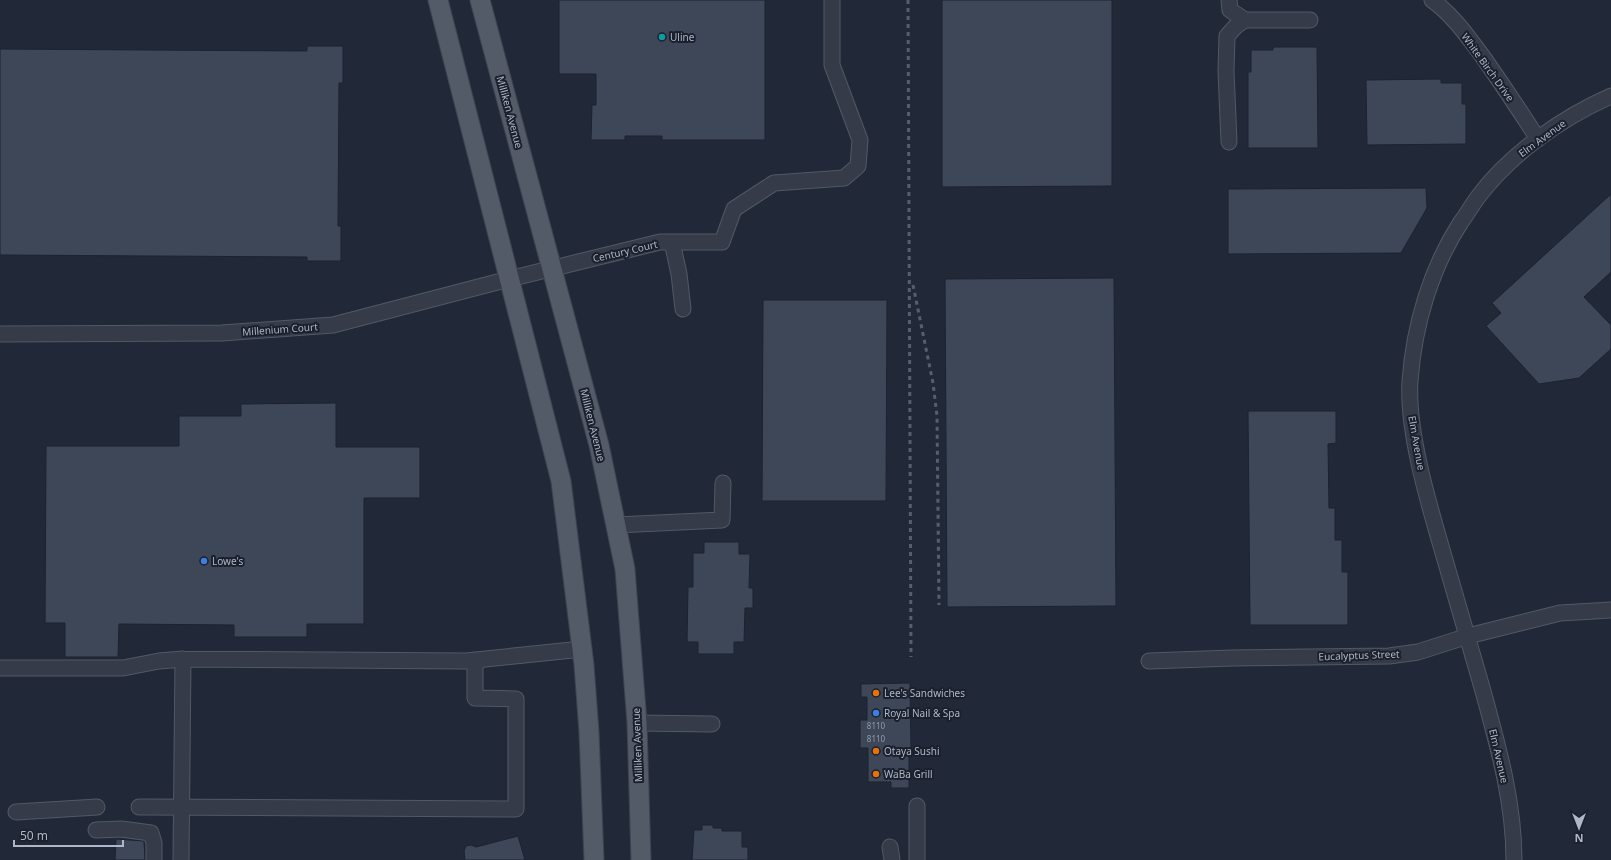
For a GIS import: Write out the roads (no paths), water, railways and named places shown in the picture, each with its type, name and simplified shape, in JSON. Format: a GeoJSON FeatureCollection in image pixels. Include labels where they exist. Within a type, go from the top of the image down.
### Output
{"type":"FeatureCollection","features":[{"type":"Feature","properties":{"kind":"main road"},"geometry":{"type":"LineString","coordinates":[[438,0],[561,481],[582,649],[589,732],[594,860]]}},
{"type":"Feature","properties":{"kind":"main road","name":"Milliken Avenue"},"geometry":{"type":"LineString","coordinates":[[480,0],[599,445],[626,569],[637,723],[641,860]]}},
{"type":"Feature","properties":{"kind":"street","name":"Century Court"},"geometry":{"type":"LineString","coordinates":[[552,268],[660,242],[722,242],[734,210],[774,183],[844,178],[858,166],[860,140],[832,65],[832,0]]}},
{"type":"Feature","properties":{"kind":"street"},"geometry":{"type":"LineString","coordinates":[[1229,0],[1230,10],[1245,20],[1310,20]]}},
{"type":"Feature","properties":{"kind":"street","name":"White Birch Drive"},"geometry":{"type":"LineString","coordinates":[[1432,0],[1443,8],[1471,41],[1508,92],[1538,139]]}},
{"type":"Feature","properties":{"kind":"street"},"geometry":{"type":"LineString","coordinates":[[1229,142],[1226,71],[1228,36],[1236,26],[1245,20]]}},
{"type":"Feature","properties":{"kind":"street","name":"Elm Avenue"},"geometry":{"type":"LineString","coordinates":[[1514,860],[1509,801],[1500,751],[1468,636],[1428,504],[1411,413],[1410,382],[1414,348],[1420,315],[1437,266],[1451,237],[1479,196],[1514,158],[1538,139],[1573,116],[1611,96]]}},
{"type":"Feature","properties":{"kind":"street"},"geometry":{"type":"LineString","coordinates":[[672,242],[679,274],[683,309]]}},
{"type":"Feature","properties":{"kind":"street","name":"Millenium Court"},"geometry":{"type":"LineString","coordinates":[[0,334],[222,333],[333,326],[552,268]]}},
{"type":"Feature","properties":{"kind":"street"},"geometry":{"type":"LineString","coordinates":[[616,525],[722,520],[723,482]]}},
{"type":"Feature","properties":{"kind":"street","name":"Eucalyptus Street"},"geometry":{"type":"LineString","coordinates":[[1149,661],[1232,658],[1389,656],[1418,652],[1468,636],[1560,613],[1611,610]]}},
{"type":"Feature","properties":{"kind":"street"},"geometry":{"type":"LineString","coordinates":[[0,668],[123,668],[159,661],[182,659],[475,660],[582,649]]}},
{"type":"Feature","properties":{"kind":"street"},"geometry":{"type":"LineString","coordinates":[[181,860],[182,659]]}},
{"type":"Feature","properties":{"kind":"street"},"geometry":{"type":"LineString","coordinates":[[139,808],[516,809],[516,698],[476,698],[475,660]]}},
{"type":"Feature","properties":{"kind":"street"},"geometry":{"type":"LineString","coordinates":[[637,723],[712,724]]}},
{"type":"Feature","properties":{"kind":"street"},"geometry":{"type":"LineString","coordinates":[[917,806],[917,860]]}},
{"type":"Feature","properties":{"kind":"street"},"geometry":{"type":"LineString","coordinates":[[16,812],[96,807]]}},
{"type":"Feature","properties":{"kind":"street"},"geometry":{"type":"LineString","coordinates":[[96,830],[121,829],[151,833],[154,843],[154,860]]}},
{"type":"Feature","properties":{"kind":"railway"},"geometry":{"type":"LineString","coordinates":[[908,0],[911,657]]}},
{"type":"Feature","properties":{"kind":"railway"},"geometry":{"type":"LineString","coordinates":[[913,285],[933,383],[937,416],[939,605]]}},
{"type":"Feature","properties":{"kind":"place","name":"Uline"},"geometry":{"type":"Point","coordinates":[662,37]}},
{"type":"Feature","properties":{"kind":"place","name":"Lowe's"},"geometry":{"type":"Point","coordinates":[204,561]}},
{"type":"Feature","properties":{"kind":"place","name":"Lee's Sandwiches"},"geometry":{"type":"Point","coordinates":[876,693]}},
{"type":"Feature","properties":{"kind":"place","name":"Royal Nail & Spa"},"geometry":{"type":"Point","coordinates":[876,713]}},
{"type":"Feature","properties":{"kind":"place","name":"Otaya Sushi"},"geometry":{"type":"Point","coordinates":[876,751]}},
{"type":"Feature","properties":{"kind":"place","name":"WaBa Grill"},"geometry":{"type":"Point","coordinates":[876,774]}}]}
